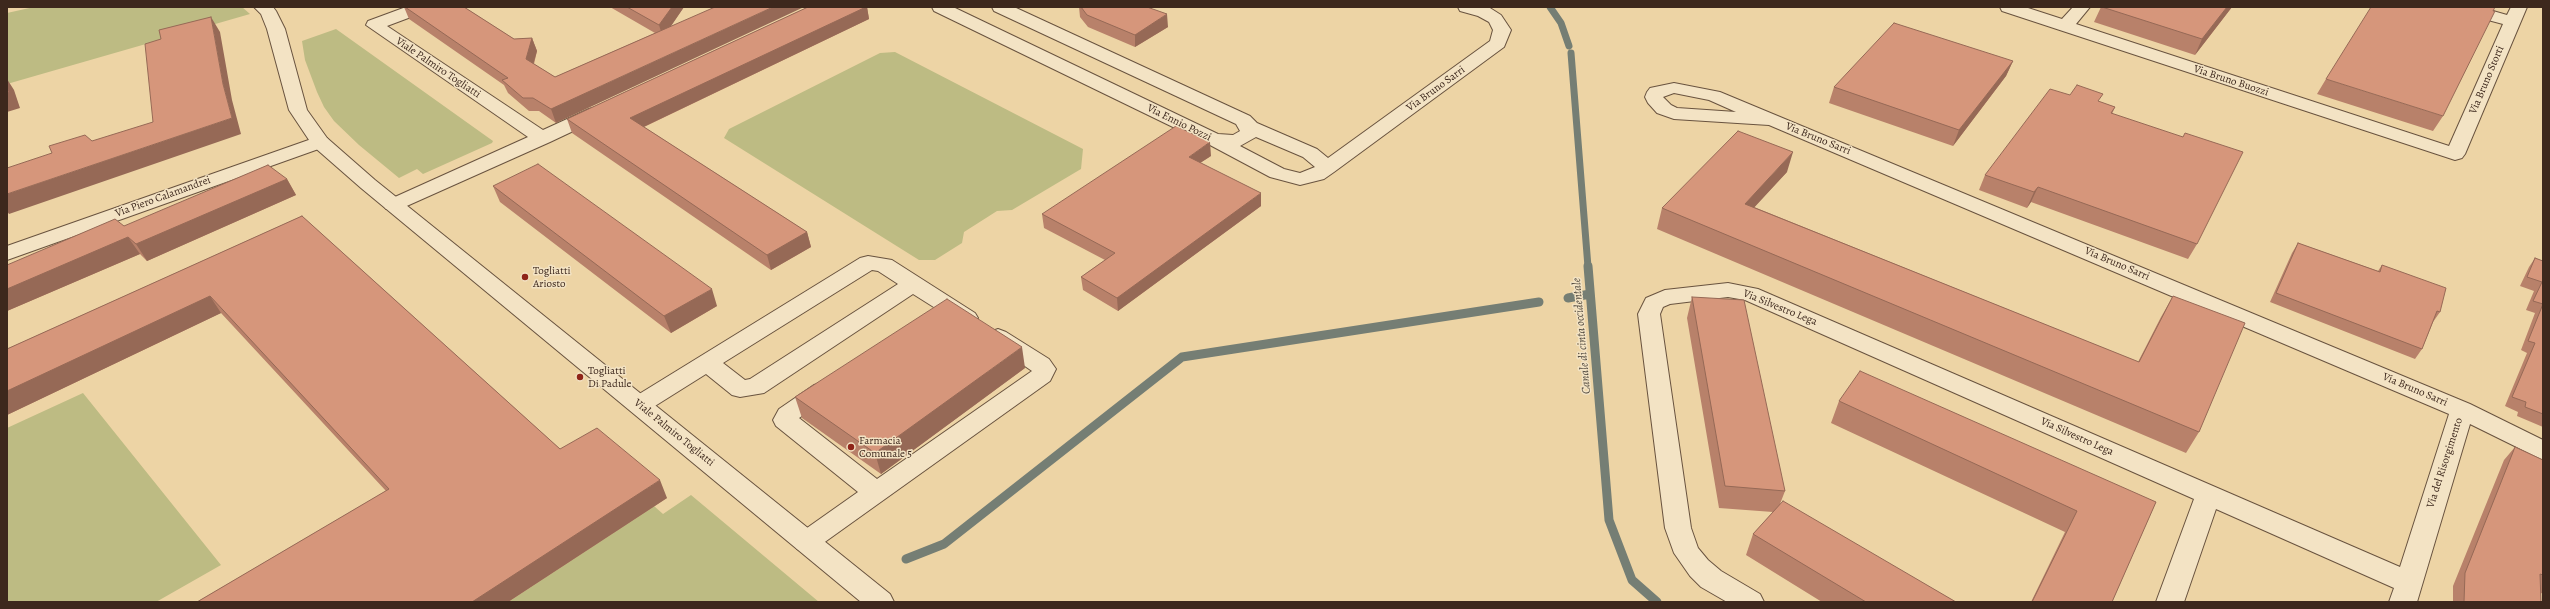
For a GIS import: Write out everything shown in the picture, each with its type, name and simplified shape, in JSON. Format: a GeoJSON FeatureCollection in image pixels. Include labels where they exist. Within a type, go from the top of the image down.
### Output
{"type":"FeatureCollection","features":[{"type":"Feature","properties":{"kind":"street","name":"Viale Palmiro Togliatti"},"geometry":{"type":"LineString","coordinates":[[262,7],[268,11],[276,29],[298,110],[320,142],[393,205],[880,602]]}},
{"type":"Feature","properties":{"kind":"street","name":"Viale Palmiro Togliatti"},"geometry":{"type":"LineString","coordinates":[[276,29],[281,7]]}},
{"type":"Feature","properties":{"kind":"street","name":"Viale Palmiro Togliatti"},"geometry":{"type":"LineString","coordinates":[[421,7],[374,25],[543,138]]}},
{"type":"Feature","properties":{"kind":"street","name":"Via Ennio Pozzi"},"geometry":{"type":"LineString","coordinates":[[940,7],[1214,140],[1229,142],[1243,139],[1248,135],[1250,127]]}},
{"type":"Feature","properties":{"kind":"street"},"geometry":{"type":"LineString","coordinates":[[1000,7],[1243,120],[1250,127],[1310,153],[1327,168]]}},
{"type":"Feature","properties":{"kind":"street","name":"Via Bruno Sarri"},"geometry":{"type":"LineString","coordinates":[[1214,140],[1277,173],[1300,179],[1318,175],[1498,43],[1502,30],[1495,19],[1484,12],[1466,7]]}},
{"type":"Feature","properties":{"kind":"street"},"geometry":{"type":"LineString","coordinates":[[2065,26],[2082,7]]}},
{"type":"Feature","properties":{"kind":"street"},"geometry":{"type":"LineString","coordinates":[[2460,7],[2515,14]]}},
{"type":"Feature","properties":{"kind":"street","name":"Via Bruno Buozzi"},"geometry":{"type":"LineString","coordinates":[[2016,8],[2065,26],[2455,154]]}},
{"type":"Feature","properties":{"kind":"street","name":"Via Bruno Storti"},"geometry":{"type":"LineString","coordinates":[[2455,154],[2515,14]]}},
{"type":"Feature","properties":{"kind":"street"},"geometry":{"type":"LineString","coordinates":[[393,205],[615,105]]}},
{"type":"Feature","properties":{"kind":"street","name":"Via Bruno Sarri"},"geometry":{"type":"LineString","coordinates":[[1771,120],[2462,410]]}},
{"type":"Feature","properties":{"kind":"street","name":"Via Piero Calamandrei"},"geometry":{"type":"LineString","coordinates":[[7,253],[320,142]]}},
{"type":"Feature","properties":{"kind":"street"},"geometry":{"type":"LineString","coordinates":[[639,405],[862,264],[868,263],[884,265],[1041,365],[1044,369],[1042,375],[806,542]]}},
{"type":"Feature","properties":{"kind":"street"},"geometry":{"type":"LineString","coordinates":[[706,362],[740,389],[756,387],[913,284]]}},
{"type":"Feature","properties":{"kind":"street","name":"Via Silvestro Lega"},"geometry":{"type":"LineString","coordinates":[[1750,602],[1711,578],[1699,568],[1687,553],[1678,528],[1649,314],[1654,303],[1664,297],[1728,290],[1750,294],[2209,494],[2406,592]]}},
{"type":"Feature","properties":{"kind":"street"},"geometry":{"type":"LineString","coordinates":[[931,320],[951,307]]}},
{"type":"Feature","properties":{"kind":"street"},"geometry":{"type":"LineString","coordinates":[[839,380],[787,415],[785,420],[876,492]]}},
{"type":"Feature","properties":{"kind":"street","name":"Via del Risorgimento"},"geometry":{"type":"LineString","coordinates":[[2406,592],[2462,410],[2543,451]]}},
{"type":"Feature","properties":{"kind":"street"},"geometry":{"type":"LineString","coordinates":[[2170,602],[2209,494]]}},
{"type":"Feature","properties":{"kind":"shaded area"},"geometry":{"type":"Polygon","coordinates":[[[34,7],[242,7],[250,14],[7,84],[7,13],[34,7]]]}},
{"type":"Feature","properties":{"kind":"shaded area"},"geometry":{"type":"Polygon","coordinates":[[[336,29],[493,141],[492,143],[423,174],[417,169],[399,178],[359,145],[334,121],[324,107],[317,92],[305,60],[302,41],[336,29]]]}},
{"type":"Feature","properties":{"kind":"shaded area"},"geometry":{"type":"Polygon","coordinates":[[[895,52],[1083,149],[1081,169],[1012,210],[997,211],[964,232],[962,243],[935,260],[919,260],[724,138],[729,129],[880,53],[895,52]]]}},
{"type":"Feature","properties":{"kind":"shaded area"},"geometry":{"type":"Polygon","coordinates":[[[83,393],[221,565],[156,602],[7,602],[7,428],[83,393]]]}},
{"type":"Feature","properties":{"kind":"shaded area"},"geometry":{"type":"Polygon","coordinates":[[[691,495],[819,602],[508,602],[654,506],[663,514],[691,495]]]}},
{"type":"Feature","properties":{"kind":"building"},"geometry":{"type":"Polygon","coordinates":[[[405,7],[464,7],[514,39],[532,38],[526,59],[555,77],[715,7],[773,7],[551,109],[533,98],[523,98],[502,80],[508,78],[405,7]]]}},
{"type":"Feature","properties":{"kind":"building"},"geometry":{"type":"Polygon","coordinates":[[[627,7],[672,7],[659,25],[627,7]]]}},
{"type":"Feature","properties":{"kind":"building"},"geometry":{"type":"Polygon","coordinates":[[[808,7],[866,7],[630,118],[807,232],[767,255],[567,119],[808,7]]]}},
{"type":"Feature","properties":{"kind":"building"},"geometry":{"type":"Polygon","coordinates":[[[1081,7],[1147,7],[1167,14],[1135,35],[1087,15],[1081,7]]]}},
{"type":"Feature","properties":{"kind":"building"},"geometry":{"type":"Polygon","coordinates":[[[2102,7],[2227,7],[2202,39],[2102,7]]]}},
{"type":"Feature","properties":{"kind":"building"},"geometry":{"type":"Polygon","coordinates":[[[2371,7],[2495,7],[2493,11],[2495,11],[2443,116],[2326,79],[2371,7]]]}},
{"type":"Feature","properties":{"kind":"building"},"geometry":{"type":"Polygon","coordinates":[[[211,17],[223,84],[232,118],[7,194],[7,168],[52,153],[49,146],[85,135],[92,141],[153,122],[145,44],[161,39],[159,30],[211,17]]]}},
{"type":"Feature","properties":{"kind":"building"},"geometry":{"type":"Polygon","coordinates":[[[1894,23],[2013,61],[1959,130],[1834,87],[1894,23]]]}},
{"type":"Feature","properties":{"kind":"building"},"geometry":{"type":"Polygon","coordinates":[[[2077,85],[2103,94],[2098,101],[2115,107],[2111,113],[2183,137],[2185,133],[2243,152],[2197,244],[2038,187],[2034,192],[1985,175],[2050,89],[2070,95],[2077,85]]]}},
{"type":"Feature","properties":{"kind":"building"},"geometry":{"type":"Polygon","coordinates":[[[1176,126],[1210,142],[1189,157],[1261,193],[1117,298],[1081,277],[1115,253],[1042,214],[1176,126]]]}},
{"type":"Feature","properties":{"kind":"building"},"geometry":{"type":"Polygon","coordinates":[[[1738,131],[1793,152],[1745,204],[2139,362],[2173,296],[2245,323],[2199,432],[1662,208],[1738,131]]]}},
{"type":"Feature","properties":{"kind":"building"},"geometry":{"type":"Polygon","coordinates":[[[538,164],[712,289],[664,316],[493,186],[538,164]]]}},
{"type":"Feature","properties":{"kind":"building"},"geometry":{"type":"Polygon","coordinates":[[[268,165],[287,179],[136,244],[128,237],[7,289],[7,265],[115,219],[124,226],[268,165]]]}},
{"type":"Feature","properties":{"kind":"building"},"geometry":{"type":"Polygon","coordinates":[[[302,216],[560,449],[597,428],[660,480],[472,602],[197,602],[389,489],[210,296],[7,391],[7,349],[302,216]]]}},
{"type":"Feature","properties":{"kind":"building"},"geometry":{"type":"Polygon","coordinates":[[[2298,243],[2380,272],[2382,265],[2446,288],[2440,312],[2437,311],[2422,349],[2276,293],[2298,243]]]}},
{"type":"Feature","properties":{"kind":"building"},"geometry":{"type":"Polygon","coordinates":[[[2535,258],[2543,261],[2543,304],[2533,301],[2542,282],[2527,277],[2535,258]]]}},
{"type":"Feature","properties":{"kind":"building"},"geometry":{"type":"Polygon","coordinates":[[[1692,297],[1744,300],[1785,491],[1725,486],[1692,297]]]}},
{"type":"Feature","properties":{"kind":"building"},"geometry":{"type":"Polygon","coordinates":[[[947,299],[1022,347],[875,453],[795,397],[947,299]]]}},
{"type":"Feature","properties":{"kind":"building"},"geometry":{"type":"Polygon","coordinates":[[[2543,304],[2543,414],[2525,407],[2526,402],[2512,397],[2535,343],[2528,341],[2543,304]]]}},
{"type":"Feature","properties":{"kind":"building"},"geometry":{"type":"Polygon","coordinates":[[[1860,371],[2156,502],[2112,602],[2032,602],[2077,511],[1839,401],[1860,371]]]}},
{"type":"Feature","properties":{"kind":"building"},"geometry":{"type":"Polygon","coordinates":[[[2515,447],[2543,460],[2543,575],[2540,574],[2541,602],[2464,602],[2465,573],[2515,447]]]}},
{"type":"Feature","properties":{"kind":"building"},"geometry":{"type":"Polygon","coordinates":[[[1783,501],[1956,602],[1866,602],[1753,534],[1783,501]]]}},
{"type":"Feature","properties":{"kind":"waterway","name":"Canale di cinta occidentale"},"geometry":{"type":"LineString","coordinates":[[1550,7],[1561,23],[1569,46]]}},
{"type":"Feature","properties":{"kind":"waterway","name":"Canale di cinta occidentale"},"geometry":{"type":"LineString","coordinates":[[1571,53],[1588,267]]}},
{"type":"Feature","properties":{"kind":"waterway","name":"Canale di cinta occidentale"},"geometry":{"type":"LineString","coordinates":[[1588,266],[1609,520],[1632,580],[1657,602]]}},
{"type":"Feature","properties":{"kind":"waterway"},"geometry":{"type":"LineString","coordinates":[[1568,298],[1590,294]]}},
{"type":"Feature","properties":{"kind":"waterway"},"geometry":{"type":"LineString","coordinates":[[906,559],[944,544],[1182,357],[1539,302]]}},
{"type":"Feature","properties":{"kind":"place","name":"Togliatti Ariosto"},"geometry":{"type":"Point","coordinates":[525,277]}},
{"type":"Feature","properties":{"kind":"place","name":"Togliatti Di Padule"},"geometry":{"type":"Point","coordinates":[580,377]}},
{"type":"Feature","properties":{"kind":"place","name":"Farmacia Comunale 5"},"geometry":{"type":"Point","coordinates":[851,447]}}]}
